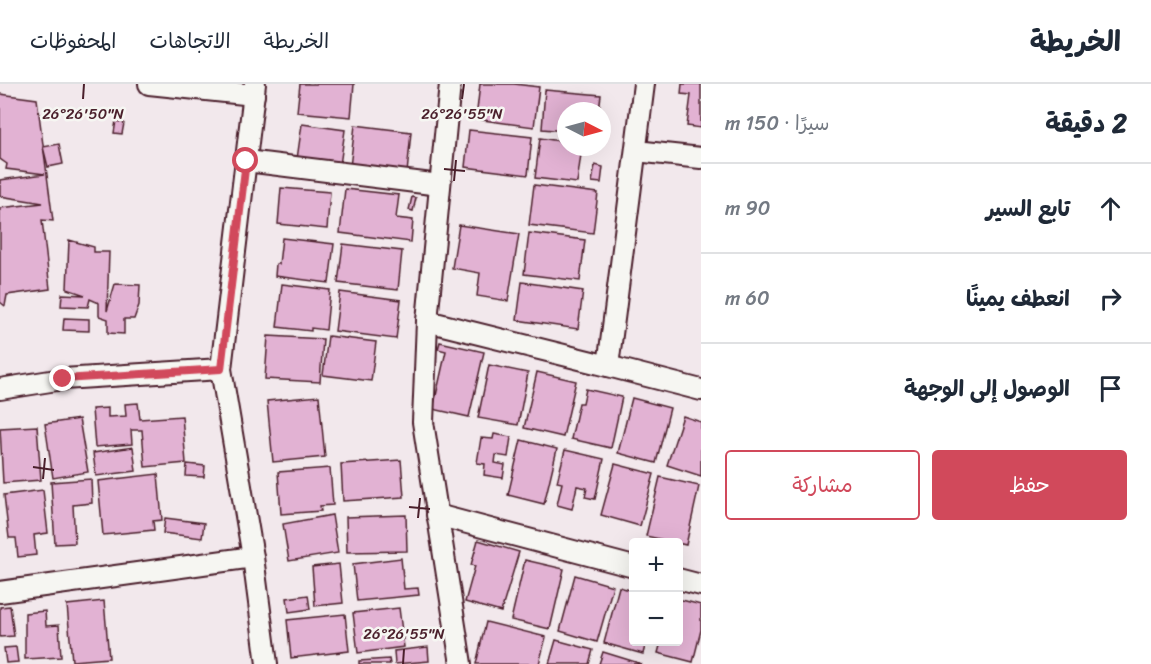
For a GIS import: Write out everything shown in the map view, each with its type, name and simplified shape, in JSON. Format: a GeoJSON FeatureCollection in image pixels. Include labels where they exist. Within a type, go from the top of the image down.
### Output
{"type":"FeatureCollection","features":[{"type":"Feature","properties":{"kind":"street"},"geometry":{"type":"LineString","coordinates":[[149,84],[255,90],[221,369],[253,557],[267,664]]}},
{"type":"Feature","properties":{"kind":"street"},"geometry":{"type":"LineString","coordinates":[[450,84],[426,321],[423,422],[461,664]]}},
{"type":"Feature","properties":{"kind":"street"},"geometry":{"type":"LineString","coordinates":[[608,366],[644,84]]}},
{"type":"Feature","properties":{"kind":"street"},"geometry":{"type":"LineString","coordinates":[[636,151],[701,158]]}},
{"type":"Feature","properties":{"kind":"street"},"geometry":{"type":"LineString","coordinates":[[246,161],[440,185]]}},
{"type":"Feature","properties":{"kind":"street"},"geometry":{"type":"LineString","coordinates":[[426,321],[701,390]]}},
{"type":"Feature","properties":{"kind":"street"},"geometry":{"type":"LineString","coordinates":[[0,389],[63,379],[221,369]]}},
{"type":"Feature","properties":{"kind":"street"},"geometry":{"type":"LineString","coordinates":[[437,515],[629,566]]}},
{"type":"Feature","properties":{"kind":"street"},"geometry":{"type":"LineString","coordinates":[[0,592],[253,557]]}},
{"type":"Feature","properties":{"kind":"street"},"geometry":{"type":"LineString","coordinates":[[683,580],[701,585]]}},
{"type":"Feature","properties":{"kind":"building"},"geometry":{"type":"Polygon","coordinates":[[[300,84],[354,84],[351,117],[297,112],[300,84]]]}},
{"type":"Feature","properties":{"kind":"building"},"geometry":{"type":"Polygon","coordinates":[[[480,84],[539,87],[534,127],[476,119],[480,84]]]}},
{"type":"Feature","properties":{"kind":"building"},"geometry":{"type":"Polygon","coordinates":[[[682,84],[701,84],[701,128],[687,126],[691,95],[681,94],[682,84]]]}},
{"type":"Feature","properties":{"kind":"building"},"geometry":{"type":"Polygon","coordinates":[[[545,90],[601,95],[600,102],[557,102],[557,130],[542,129],[545,90]]]}},
{"type":"Feature","properties":{"kind":"building"},"geometry":{"type":"Polygon","coordinates":[[[0,94],[37,99],[53,221],[42,220],[50,289],[7,295],[5,306],[0,302],[0,208],[43,203],[0,196],[0,180],[45,174],[6,169],[7,164],[0,159],[0,94]]]}},
{"type":"Feature","properties":{"kind":"building"},"geometry":{"type":"Polygon","coordinates":[[[116,121],[124,123],[122,134],[114,133],[116,121]]]}},
{"type":"Feature","properties":{"kind":"building"},"geometry":{"type":"Polygon","coordinates":[[[302,124],[345,130],[340,165],[297,159],[302,124]]]}},
{"type":"Feature","properties":{"kind":"building"},"geometry":{"type":"Polygon","coordinates":[[[355,125],[411,132],[407,173],[350,167],[355,125]]]}},
{"type":"Feature","properties":{"kind":"building"},"geometry":{"type":"Polygon","coordinates":[[[469,130],[532,137],[528,175],[465,167],[469,130]]]}},
{"type":"Feature","properties":{"kind":"building"},"geometry":{"type":"Polygon","coordinates":[[[540,138],[557,141],[557,156],[581,156],[577,183],[535,178],[540,138]]]}},
{"type":"Feature","properties":{"kind":"building"},"geometry":{"type":"Polygon","coordinates":[[[59,144],[63,164],[48,167],[43,147],[59,144]]]}},
{"type":"Feature","properties":{"kind":"building"},"geometry":{"type":"Polygon","coordinates":[[[595,165],[603,167],[601,183],[592,182],[595,165]]]}},
{"type":"Feature","properties":{"kind":"building"},"geometry":{"type":"Polygon","coordinates":[[[534,185],[598,193],[593,233],[529,225],[534,185]]]}},
{"type":"Feature","properties":{"kind":"building"},"geometry":{"type":"Polygon","coordinates":[[[281,188],[330,192],[327,229],[278,224],[281,188]]]}},
{"type":"Feature","properties":{"kind":"building"},"geometry":{"type":"Polygon","coordinates":[[[345,189],[399,195],[396,218],[413,220],[411,242],[340,233],[345,189]]]}},
{"type":"Feature","properties":{"kind":"building"},"geometry":{"type":"Polygon","coordinates":[[[412,197],[416,198],[413,211],[409,210],[412,197]]]}},
{"type":"Feature","properties":{"kind":"building"},"geometry":{"type":"Polygon","coordinates":[[[459,225],[519,234],[508,301],[477,296],[480,273],[452,268],[459,225]]]}},
{"type":"Feature","properties":{"kind":"building"},"geometry":{"type":"Polygon","coordinates":[[[529,233],[585,240],[580,281],[524,274],[529,233]]]}},
{"type":"Feature","properties":{"kind":"building"},"geometry":{"type":"Polygon","coordinates":[[[282,238],[334,244],[329,283],[275,276],[282,238]]]}},
{"type":"Feature","properties":{"kind":"building"},"geometry":{"type":"Polygon","coordinates":[[[69,240],[94,247],[94,252],[109,252],[107,311],[115,284],[140,285],[139,305],[134,319],[124,319],[124,334],[108,333],[108,319],[99,316],[99,303],[90,299],[88,307],[61,306],[62,294],[85,295],[67,289],[69,240]]]}},
{"type":"Feature","properties":{"kind":"building"},"geometry":{"type":"Polygon","coordinates":[[[343,244],[402,251],[398,290],[338,283],[343,244]]]}},
{"type":"Feature","properties":{"kind":"building"},"geometry":{"type":"Polygon","coordinates":[[[522,282],[583,291],[578,329],[517,320],[522,282]]]}},
{"type":"Feature","properties":{"kind":"building"},"geometry":{"type":"Polygon","coordinates":[[[282,284],[330,290],[326,330],[311,328],[311,331],[277,327],[282,284]]]}},
{"type":"Feature","properties":{"kind":"building"},"geometry":{"type":"Polygon","coordinates":[[[340,292],[401,300],[396,339],[335,331],[340,292]]]}},
{"type":"Feature","properties":{"kind":"building"},"geometry":{"type":"Polygon","coordinates":[[[64,318],[89,319],[89,331],[63,330],[64,318]]]}},
{"type":"Feature","properties":{"kind":"building"},"geometry":{"type":"Polygon","coordinates":[[[268,336],[323,339],[320,382],[265,379],[268,336]]]}},
{"type":"Feature","properties":{"kind":"building"},"geometry":{"type":"Polygon","coordinates":[[[328,336],[376,342],[371,381],[323,375],[328,336]]]}},
{"type":"Feature","properties":{"kind":"building"},"geometry":{"type":"Polygon","coordinates":[[[440,342],[484,352],[469,417],[433,409],[446,351],[438,349],[440,342]]]}},
{"type":"Feature","properties":{"kind":"building"},"geometry":{"type":"Polygon","coordinates":[[[489,365],[528,373],[518,425],[478,418],[489,365]]]}},
{"type":"Feature","properties":{"kind":"building"},"geometry":{"type":"Polygon","coordinates":[[[537,372],[576,381],[563,437],[524,428],[537,372]]]}},
{"type":"Feature","properties":{"kind":"building"},"geometry":{"type":"Polygon","coordinates":[[[586,389],[622,397],[611,448],[571,439],[579,403],[583,403],[586,389]]]}},
{"type":"Feature","properties":{"kind":"building"},"geometry":{"type":"Polygon","coordinates":[[[319,396],[325,457],[273,462],[267,401],[319,396]]]}},
{"type":"Feature","properties":{"kind":"building"},"geometry":{"type":"Polygon","coordinates":[[[632,398],[670,408],[656,463],[618,453],[632,398]]]}},
{"type":"Feature","properties":{"kind":"building"},"geometry":{"type":"Polygon","coordinates":[[[138,403],[140,419],[182,416],[186,463],[145,467],[142,430],[131,430],[132,444],[95,447],[92,409],[108,408],[108,417],[126,416],[125,404],[138,403]]]}},
{"type":"Feature","properties":{"kind":"building"},"geometry":{"type":"Polygon","coordinates":[[[683,416],[701,422],[701,476],[667,465],[683,416]]]}},
{"type":"Feature","properties":{"kind":"building"},"geometry":{"type":"Polygon","coordinates":[[[79,419],[88,472],[53,478],[45,424],[79,419]]]}},
{"type":"Feature","properties":{"kind":"building"},"geometry":{"type":"Polygon","coordinates":[[[37,426],[41,480],[3,483],[0,428],[37,426]]]}},
{"type":"Feature","properties":{"kind":"building"},"geometry":{"type":"Polygon","coordinates":[[[494,434],[511,437],[508,457],[496,455],[495,463],[505,465],[503,478],[484,475],[485,464],[477,463],[481,438],[493,439],[494,434]]]}},
{"type":"Feature","properties":{"kind":"building"},"geometry":{"type":"Polygon","coordinates":[[[521,440],[557,449],[544,504],[508,495],[521,440]]]}},
{"type":"Feature","properties":{"kind":"building"},"geometry":{"type":"Polygon","coordinates":[[[133,447],[136,471],[96,476],[93,453],[133,447]]]}},
{"type":"Feature","properties":{"kind":"building"},"geometry":{"type":"Polygon","coordinates":[[[565,450],[604,459],[595,499],[585,497],[587,488],[577,486],[572,509],[557,505],[562,483],[557,482],[565,450]]]}},
{"type":"Feature","properties":{"kind":"building"},"geometry":{"type":"Polygon","coordinates":[[[401,460],[404,497],[343,501],[341,464],[401,460]]]}},
{"type":"Feature","properties":{"kind":"building"},"geometry":{"type":"Polygon","coordinates":[[[187,464],[205,466],[204,477],[186,476],[187,464]]]}},
{"type":"Feature","properties":{"kind":"building"},"geometry":{"type":"Polygon","coordinates":[[[615,464],[654,474],[640,526],[601,515],[615,464]]]}},
{"type":"Feature","properties":{"kind":"building"},"geometry":{"type":"Polygon","coordinates":[[[330,468],[333,505],[320,506],[321,511],[281,514],[278,472],[330,468]]]}},
{"type":"Feature","properties":{"kind":"building"},"geometry":{"type":"Polygon","coordinates":[[[158,474],[162,520],[153,521],[154,530],[103,535],[98,481],[158,474]]]}},
{"type":"Feature","properties":{"kind":"building"},"geometry":{"type":"Polygon","coordinates":[[[660,477],[699,486],[686,545],[683,544],[683,538],[646,536],[660,477]]]}},
{"type":"Feature","properties":{"kind":"building"},"geometry":{"type":"Polygon","coordinates":[[[91,479],[92,503],[73,505],[75,543],[55,544],[51,482],[91,479]]]}},
{"type":"Feature","properties":{"kind":"building"},"geometry":{"type":"Polygon","coordinates":[[[43,490],[48,533],[34,535],[36,555],[18,557],[16,538],[9,538],[4,495],[43,490]]]}},
{"type":"Feature","properties":{"kind":"building"},"geometry":{"type":"Polygon","coordinates":[[[332,515],[338,553],[289,561],[283,524],[332,515]]]}},
{"type":"Feature","properties":{"kind":"building"},"geometry":{"type":"Polygon","coordinates":[[[406,515],[407,551],[347,552],[346,517],[406,515]]]}},
{"type":"Feature","properties":{"kind":"building"},"geometry":{"type":"Polygon","coordinates":[[[165,518],[204,523],[202,538],[163,533],[165,518]]]}},
{"type":"Feature","properties":{"kind":"building"},"geometry":{"type":"Polygon","coordinates":[[[478,540],[519,552],[501,612],[465,602],[475,566],[471,565],[478,540]]]}},
{"type":"Feature","properties":{"kind":"building"},"geometry":{"type":"Polygon","coordinates":[[[401,558],[404,589],[418,588],[419,595],[357,601],[353,564],[401,558]]]}},
{"type":"Feature","properties":{"kind":"building"},"geometry":{"type":"Polygon","coordinates":[[[525,560],[564,569],[550,629],[511,620],[525,560]]]}},
{"type":"Feature","properties":{"kind":"building"},"geometry":{"type":"Polygon","coordinates":[[[339,564],[343,603],[315,606],[312,567],[339,564]]]}},
{"type":"Feature","properties":{"kind":"building"},"geometry":{"type":"Polygon","coordinates":[[[575,575],[613,586],[597,642],[560,631],[575,575]]]}},
{"type":"Feature","properties":{"kind":"building"},"geometry":{"type":"Polygon","coordinates":[[[619,587],[629,590],[629,646],[645,646],[643,654],[604,643],[619,587]]]}},
{"type":"Feature","properties":{"kind":"building"},"geometry":{"type":"Polygon","coordinates":[[[308,595],[310,609],[289,612],[287,598],[308,595]]]}},
{"type":"Feature","properties":{"kind":"building"},"geometry":{"type":"Polygon","coordinates":[[[683,600],[701,605],[701,630],[693,662],[658,653],[660,646],[683,646],[683,600]]]}},
{"type":"Feature","properties":{"kind":"building"},"geometry":{"type":"Polygon","coordinates":[[[104,601],[109,658],[72,661],[67,605],[104,601]]]}},
{"type":"Feature","properties":{"kind":"building"},"geometry":{"type":"Polygon","coordinates":[[[10,606],[14,636],[0,637],[0,607],[10,606]]]}},
{"type":"Feature","properties":{"kind":"building"},"geometry":{"type":"Polygon","coordinates":[[[399,608],[404,647],[358,653],[353,613],[399,608]]]}},
{"type":"Feature","properties":{"kind":"building"},"geometry":{"type":"Polygon","coordinates":[[[45,611],[46,626],[59,625],[61,657],[25,659],[25,613],[45,611]]]}},
{"type":"Feature","properties":{"kind":"building"},"geometry":{"type":"Polygon","coordinates":[[[345,614],[349,651],[291,658],[287,620],[345,614]]]}},
{"type":"Feature","properties":{"kind":"building"},"geometry":{"type":"Polygon","coordinates":[[[486,622],[546,637],[539,664],[476,664],[486,622]]]}},
{"type":"Feature","properties":{"kind":"building"},"geometry":{"type":"Polygon","coordinates":[[[556,640],[593,650],[589,664],[549,664],[556,640]]]}},
{"type":"Feature","properties":{"kind":"building"},"geometry":{"type":"Polygon","coordinates":[[[16,647],[18,662],[6,663],[4,648],[16,647]]]}},
{"type":"Feature","properties":{"kind":"building"},"geometry":{"type":"Polygon","coordinates":[[[428,647],[429,661],[395,664],[394,651],[428,647]]]}},
{"type":"Feature","properties":{"kind":"building"},"geometry":{"type":"Polygon","coordinates":[[[603,652],[642,664],[599,664],[603,652]]]}},
{"type":"Feature","properties":{"kind":"building"},"geometry":{"type":"Polygon","coordinates":[[[389,659],[390,664],[359,664],[359,661],[389,659]]]}},
{"type":"Feature","properties":{"kind":"route"},"geometry":{"type":"LineString","coordinates":[[63,379],[221,369],[246,161]]}}]}
